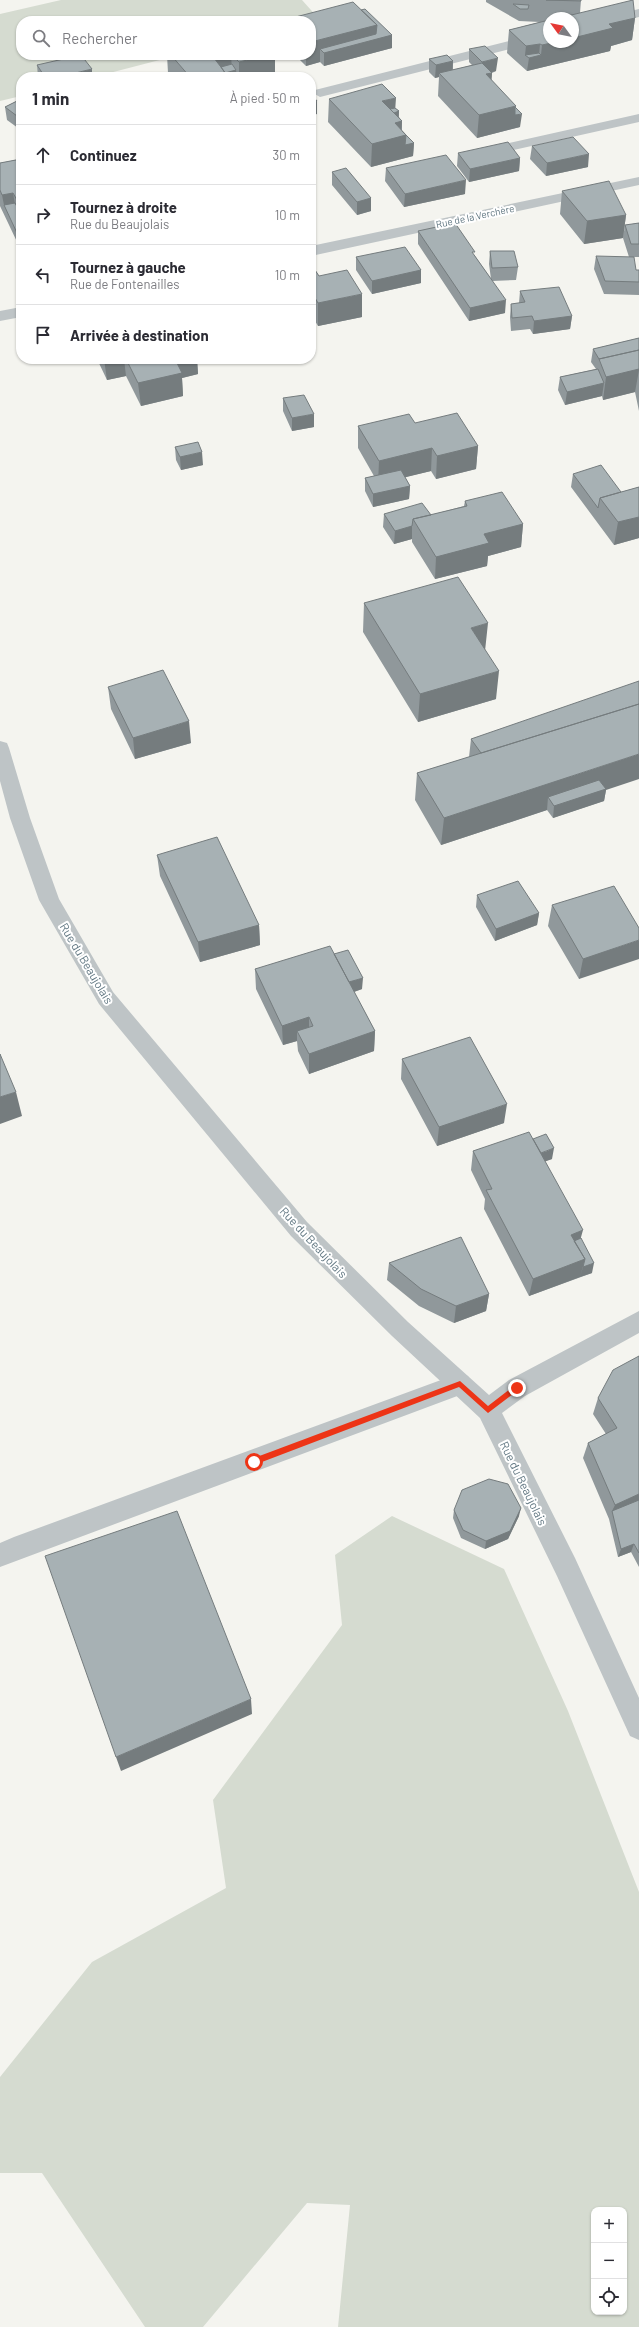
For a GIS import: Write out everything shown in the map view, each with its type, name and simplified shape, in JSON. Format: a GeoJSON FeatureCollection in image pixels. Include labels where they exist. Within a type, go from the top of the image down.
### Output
{"type":"FeatureCollection","features":[{"type":"Feature","properties":{"kind":"street"},"geometry":{"type":"LineString","coordinates":[[579,28],[639,13]]}},
{"type":"Feature","properties":{"kind":"street"},"geometry":{"type":"LineString","coordinates":[[320,93],[543,37]]}},
{"type":"Feature","properties":{"kind":"street"},"geometry":{"type":"LineString","coordinates":[[469,156],[639,118]]}},
{"type":"Feature","properties":{"kind":"street","name":"Rue de la Verchère"},"geometry":{"type":"LineString","coordinates":[[316,250],[639,181]]}},
{"type":"Feature","properties":{"kind":"street"},"geometry":{"type":"LineString","coordinates":[[0,316],[16,313]]}},
{"type":"Feature","properties":{"kind":"street","name":"Rue du Beaujolais"},"geometry":{"type":"LineString","coordinates":[[0,748],[20,818],[49,900],[106,998],[299,1230],[400,1329],[488,1410],[566,1567],[639,1727]]}},
{"type":"Feature","properties":{"kind":"street"},"geometry":{"type":"LineString","coordinates":[[488,1410],[517,1388],[639,1321]]}},
{"type":"Feature","properties":{"kind":"street"},"geometry":{"type":"LineString","coordinates":[[0,1555],[23,1545],[254,1462],[460,1384]]}},
{"type":"Feature","properties":{"kind":"shaded area"},"geometry":{"type":"Polygon","coordinates":[[[61,0],[302,0],[319,19],[316,20],[316,16],[16,16],[16,60],[160,60],[113,72],[16,72],[16,97],[0,101],[0,14],[61,0]]]}},
{"type":"Feature","properties":{"kind":"shaded area"},"geometry":{"type":"Polygon","coordinates":[[[392,1516],[504,1569],[568,1711],[639,1892],[639,2327],[338,2327],[350,2205],[307,2203],[203,2327],[145,2327],[42,2173],[0,2173],[0,2077],[92,1962],[226,1888],[213,1800],[342,1625],[335,1555],[392,1516]]]}},
{"type":"Feature","properties":{"kind":"building"},"geometry":{"type":"Polygon","coordinates":[[[546,0],[581,0],[581,1],[546,0]]]}},
{"type":"Feature","properties":{"kind":"building"},"geometry":{"type":"Polygon","coordinates":[[[633,0],[635,18],[609,24],[613,28],[579,36],[579,13],[633,0]]]}},
{"type":"Feature","properties":{"kind":"building"},"geometry":{"type":"Polygon","coordinates":[[[353,2],[377,25],[316,41],[316,16],[299,16],[353,2]]]}},
{"type":"Feature","properties":{"kind":"building"},"geometry":{"type":"Polygon","coordinates":[[[513,4],[529,5],[528,9],[520,9],[513,4]]]}},
{"type":"Feature","properties":{"kind":"building"},"geometry":{"type":"Polygon","coordinates":[[[365,9],[392,35],[324,53],[320,49],[376,34],[377,25],[361,10],[365,9]]]}},
{"type":"Feature","properties":{"kind":"building"},"geometry":{"type":"Polygon","coordinates":[[[543,22],[543,45],[526,46],[509,30],[543,22]]]}},
{"type":"Feature","properties":{"kind":"building"},"geometry":{"type":"Polygon","coordinates":[[[485,46],[498,58],[482,62],[469,49],[485,46]]]}},
{"type":"Feature","properties":{"kind":"building"},"geometry":{"type":"Polygon","coordinates":[[[539,53],[541,55],[529,58],[525,55],[539,53]]]}},
{"type":"Feature","properties":{"kind":"building"},"geometry":{"type":"Polygon","coordinates":[[[447,55],[453,61],[436,65],[429,59],[447,55]]]}},
{"type":"Feature","properties":{"kind":"building"},"geometry":{"type":"Polygon","coordinates":[[[59,60],[85,60],[92,69],[80,72],[42,72],[37,65],[59,60]]]}},
{"type":"Feature","properties":{"kind":"building"},"geometry":{"type":"Polygon","coordinates":[[[175,60],[216,60],[225,72],[186,72],[175,60]]]}},
{"type":"Feature","properties":{"kind":"building"},"geometry":{"type":"Polygon","coordinates":[[[237,60],[247,60],[239,62],[237,60]]]}},
{"type":"Feature","properties":{"kind":"building"},"geometry":{"type":"Polygon","coordinates":[[[482,63],[492,73],[486,74],[516,106],[479,115],[439,73],[482,63]]]}},
{"type":"Feature","properties":{"kind":"building"},"geometry":{"type":"Polygon","coordinates":[[[232,64],[236,70],[224,72],[221,67],[232,64]]]}},
{"type":"Feature","properties":{"kind":"building"},"geometry":{"type":"Polygon","coordinates":[[[382,84],[396,98],[382,101],[402,121],[395,123],[406,135],[372,144],[329,99],[382,84]]]}},
{"type":"Feature","properties":{"kind":"building"},"geometry":{"type":"Polygon","coordinates":[[[16,102],[16,115],[5,107],[16,102]]]}},
{"type":"Feature","properties":{"kind":"building"},"geometry":{"type":"Polygon","coordinates":[[[515,107],[522,114],[515,115],[515,107]]]}},
{"type":"Feature","properties":{"kind":"building"},"geometry":{"type":"Polygon","coordinates":[[[395,108],[399,111],[394,113],[390,109],[395,108]]]}},
{"type":"Feature","properties":{"kind":"building"},"geometry":{"type":"Polygon","coordinates":[[[406,135],[414,143],[405,145],[406,135]]]}},
{"type":"Feature","properties":{"kind":"building"},"geometry":{"type":"Polygon","coordinates":[[[573,137],[589,154],[547,163],[532,146],[573,137]]]}},
{"type":"Feature","properties":{"kind":"building"},"geometry":{"type":"Polygon","coordinates":[[[508,142],[520,158],[470,169],[458,153],[508,142]]]}},
{"type":"Feature","properties":{"kind":"building"},"geometry":{"type":"Polygon","coordinates":[[[446,155],[466,180],[405,194],[386,168],[446,155]]]}},
{"type":"Feature","properties":{"kind":"building"},"geometry":{"type":"Polygon","coordinates":[[[16,160],[16,198],[13,193],[2,195],[0,190],[0,163],[16,160]]]}},
{"type":"Feature","properties":{"kind":"building"},"geometry":{"type":"Polygon","coordinates":[[[346,168],[371,198],[357,202],[332,172],[346,168]]]}},
{"type":"Feature","properties":{"kind":"building"},"geometry":{"type":"Polygon","coordinates":[[[609,181],[626,215],[587,221],[562,191],[609,181]]]}},
{"type":"Feature","properties":{"kind":"building"},"geometry":{"type":"Polygon","coordinates":[[[15,203],[16,205],[16,231],[4,205],[15,203]]]}},
{"type":"Feature","properties":{"kind":"building"},"geometry":{"type":"Polygon","coordinates":[[[455,223],[475,252],[472,252],[506,300],[470,308],[418,231],[455,223]]]}},
{"type":"Feature","properties":{"kind":"building"},"geometry":{"type":"Polygon","coordinates":[[[639,223],[639,244],[631,244],[625,225],[639,223]]]}},
{"type":"Feature","properties":{"kind":"building"},"geometry":{"type":"Polygon","coordinates":[[[405,247],[421,270],[372,281],[356,257],[405,247]]]}},
{"type":"Feature","properties":{"kind":"building"},"geometry":{"type":"Polygon","coordinates":[[[490,251],[514,251],[518,267],[492,268],[490,251]]]}},
{"type":"Feature","properties":{"kind":"building"},"geometry":{"type":"Polygon","coordinates":[[[596,256],[634,257],[636,270],[639,270],[639,282],[605,281],[596,256]]]}},
{"type":"Feature","properties":{"kind":"building"},"geometry":{"type":"Polygon","coordinates":[[[347,270],[362,294],[318,303],[316,300],[316,272],[319,276],[347,270]]]}},
{"type":"Feature","properties":{"kind":"building"},"geometry":{"type":"Polygon","coordinates":[[[559,287],[572,316],[534,321],[532,316],[512,318],[511,304],[525,302],[520,291],[559,287]]]}},
{"type":"Feature","properties":{"kind":"building"},"geometry":{"type":"Polygon","coordinates":[[[639,338],[639,350],[599,359],[593,349],[639,338]]]}},
{"type":"Feature","properties":{"kind":"building"},"geometry":{"type":"Polygon","coordinates":[[[639,350],[639,369],[606,377],[599,359],[639,350]]]}},
{"type":"Feature","properties":{"kind":"building"},"geometry":{"type":"Polygon","coordinates":[[[128,364],[178,364],[182,373],[138,383],[128,364]]]}},
{"type":"Feature","properties":{"kind":"building"},"geometry":{"type":"Polygon","coordinates":[[[598,369],[604,383],[567,392],[560,377],[598,369]]]}},
{"type":"Feature","properties":{"kind":"building"},"geometry":{"type":"Polygon","coordinates":[[[304,395],[314,414],[292,418],[283,398],[304,395]]]}},
{"type":"Feature","properties":{"kind":"building"},"geometry":{"type":"Polygon","coordinates":[[[457,413],[478,446],[437,456],[432,448],[379,461],[358,426],[409,414],[415,423],[457,413]]]}},
{"type":"Feature","properties":{"kind":"building"},"geometry":{"type":"Polygon","coordinates":[[[198,442],[202,452],[180,457],[175,447],[198,442]]]}},
{"type":"Feature","properties":{"kind":"building"},"geometry":{"type":"Polygon","coordinates":[[[601,465],[621,492],[600,498],[598,508],[573,474],[601,465]]]}},
{"type":"Feature","properties":{"kind":"building"},"geometry":{"type":"Polygon","coordinates":[[[401,470],[410,486],[373,494],[365,478],[401,470]]]}},
{"type":"Feature","properties":{"kind":"building"},"geometry":{"type":"Polygon","coordinates":[[[639,487],[639,517],[618,522],[600,498],[639,487]]]}},
{"type":"Feature","properties":{"kind":"building"},"geometry":{"type":"Polygon","coordinates":[[[502,492],[523,524],[484,534],[489,543],[436,557],[413,519],[467,506],[465,501],[502,492]]]}},
{"type":"Feature","properties":{"kind":"building"},"geometry":{"type":"Polygon","coordinates":[[[422,503],[431,515],[413,519],[412,526],[395,531],[384,514],[422,503]]]}},
{"type":"Feature","properties":{"kind":"building"},"geometry":{"type":"Polygon","coordinates":[[[458,577],[488,623],[471,628],[499,671],[420,694],[364,603],[458,577]]]}},
{"type":"Feature","properties":{"kind":"building"},"geometry":{"type":"Polygon","coordinates":[[[163,670],[189,721],[133,738],[108,687],[163,670]]]}},
{"type":"Feature","properties":{"kind":"building"},"geometry":{"type":"Polygon","coordinates":[[[639,681],[639,704],[481,753],[471,739],[639,681]]]}},
{"type":"Feature","properties":{"kind":"building"},"geometry":{"type":"Polygon","coordinates":[[[639,704],[639,754],[444,818],[417,773],[639,704]]]}},
{"type":"Feature","properties":{"kind":"building"},"geometry":{"type":"Polygon","coordinates":[[[599,780],[606,789],[554,806],[548,797],[599,780]]]}},
{"type":"Feature","properties":{"kind":"building"},"geometry":{"type":"Polygon","coordinates":[[[217,837],[259,925],[198,942],[157,855],[217,837]]]}},
{"type":"Feature","properties":{"kind":"building"},"geometry":{"type":"Polygon","coordinates":[[[518,881],[539,913],[496,929],[477,895],[518,881]]]}},
{"type":"Feature","properties":{"kind":"building"},"geometry":{"type":"Polygon","coordinates":[[[614,886],[639,928],[639,940],[583,959],[552,905],[614,886]]]}},
{"type":"Feature","properties":{"kind":"building"},"geometry":{"type":"Polygon","coordinates":[[[330,946],[375,1031],[309,1054],[297,1031],[313,1026],[309,1017],[282,1026],[255,969],[330,946]]]}},
{"type":"Feature","properties":{"kind":"building"},"geometry":{"type":"Polygon","coordinates":[[[348,950],[363,978],[349,982],[334,954],[348,950]]]}},
{"type":"Feature","properties":{"kind":"building"},"geometry":{"type":"Polygon","coordinates":[[[470,1037],[507,1104],[439,1127],[402,1059],[470,1037]]]}},
{"type":"Feature","properties":{"kind":"building"},"geometry":{"type":"Polygon","coordinates":[[[0,1054],[16,1092],[0,1097],[0,1054]]]}},
{"type":"Feature","properties":{"kind":"building"},"geometry":{"type":"Polygon","coordinates":[[[529,1132],[583,1230],[571,1235],[585,1259],[533,1279],[486,1190],[492,1189],[473,1151],[529,1132]]]}},
{"type":"Feature","properties":{"kind":"building"},"geometry":{"type":"Polygon","coordinates":[[[546,1134],[554,1148],[541,1153],[533,1139],[546,1134]]]}},
{"type":"Feature","properties":{"kind":"building"},"geometry":{"type":"Polygon","coordinates":[[[461,1237],[489,1294],[456,1306],[421,1289],[389,1263],[461,1237]]]}},
{"type":"Feature","properties":{"kind":"building"},"geometry":{"type":"Polygon","coordinates":[[[581,1238],[594,1263],[583,1267],[585,1259],[574,1241],[581,1238]]]}},
{"type":"Feature","properties":{"kind":"building"},"geometry":{"type":"Polygon","coordinates":[[[639,1356],[639,1494],[615,1505],[588,1443],[617,1428],[598,1398],[613,1370],[639,1356]]]}},
{"type":"Feature","properties":{"kind":"building"},"geometry":{"type":"Polygon","coordinates":[[[489,1479],[508,1484],[521,1508],[510,1531],[486,1541],[463,1530],[454,1510],[462,1490],[489,1479]]]}},
{"type":"Feature","properties":{"kind":"building"},"geometry":{"type":"Polygon","coordinates":[[[639,1500],[639,1553],[634,1544],[621,1549],[612,1511],[639,1500]]]}},
{"type":"Feature","properties":{"kind":"building"},"geometry":{"type":"Polygon","coordinates":[[[177,1511],[251,1699],[116,1757],[45,1556],[177,1511]]]}},
{"type":"Feature","properties":{"kind":"route"},"geometry":{"type":"LineString","coordinates":[[254,1462],[460,1384],[488,1410],[517,1388]]}}]}
